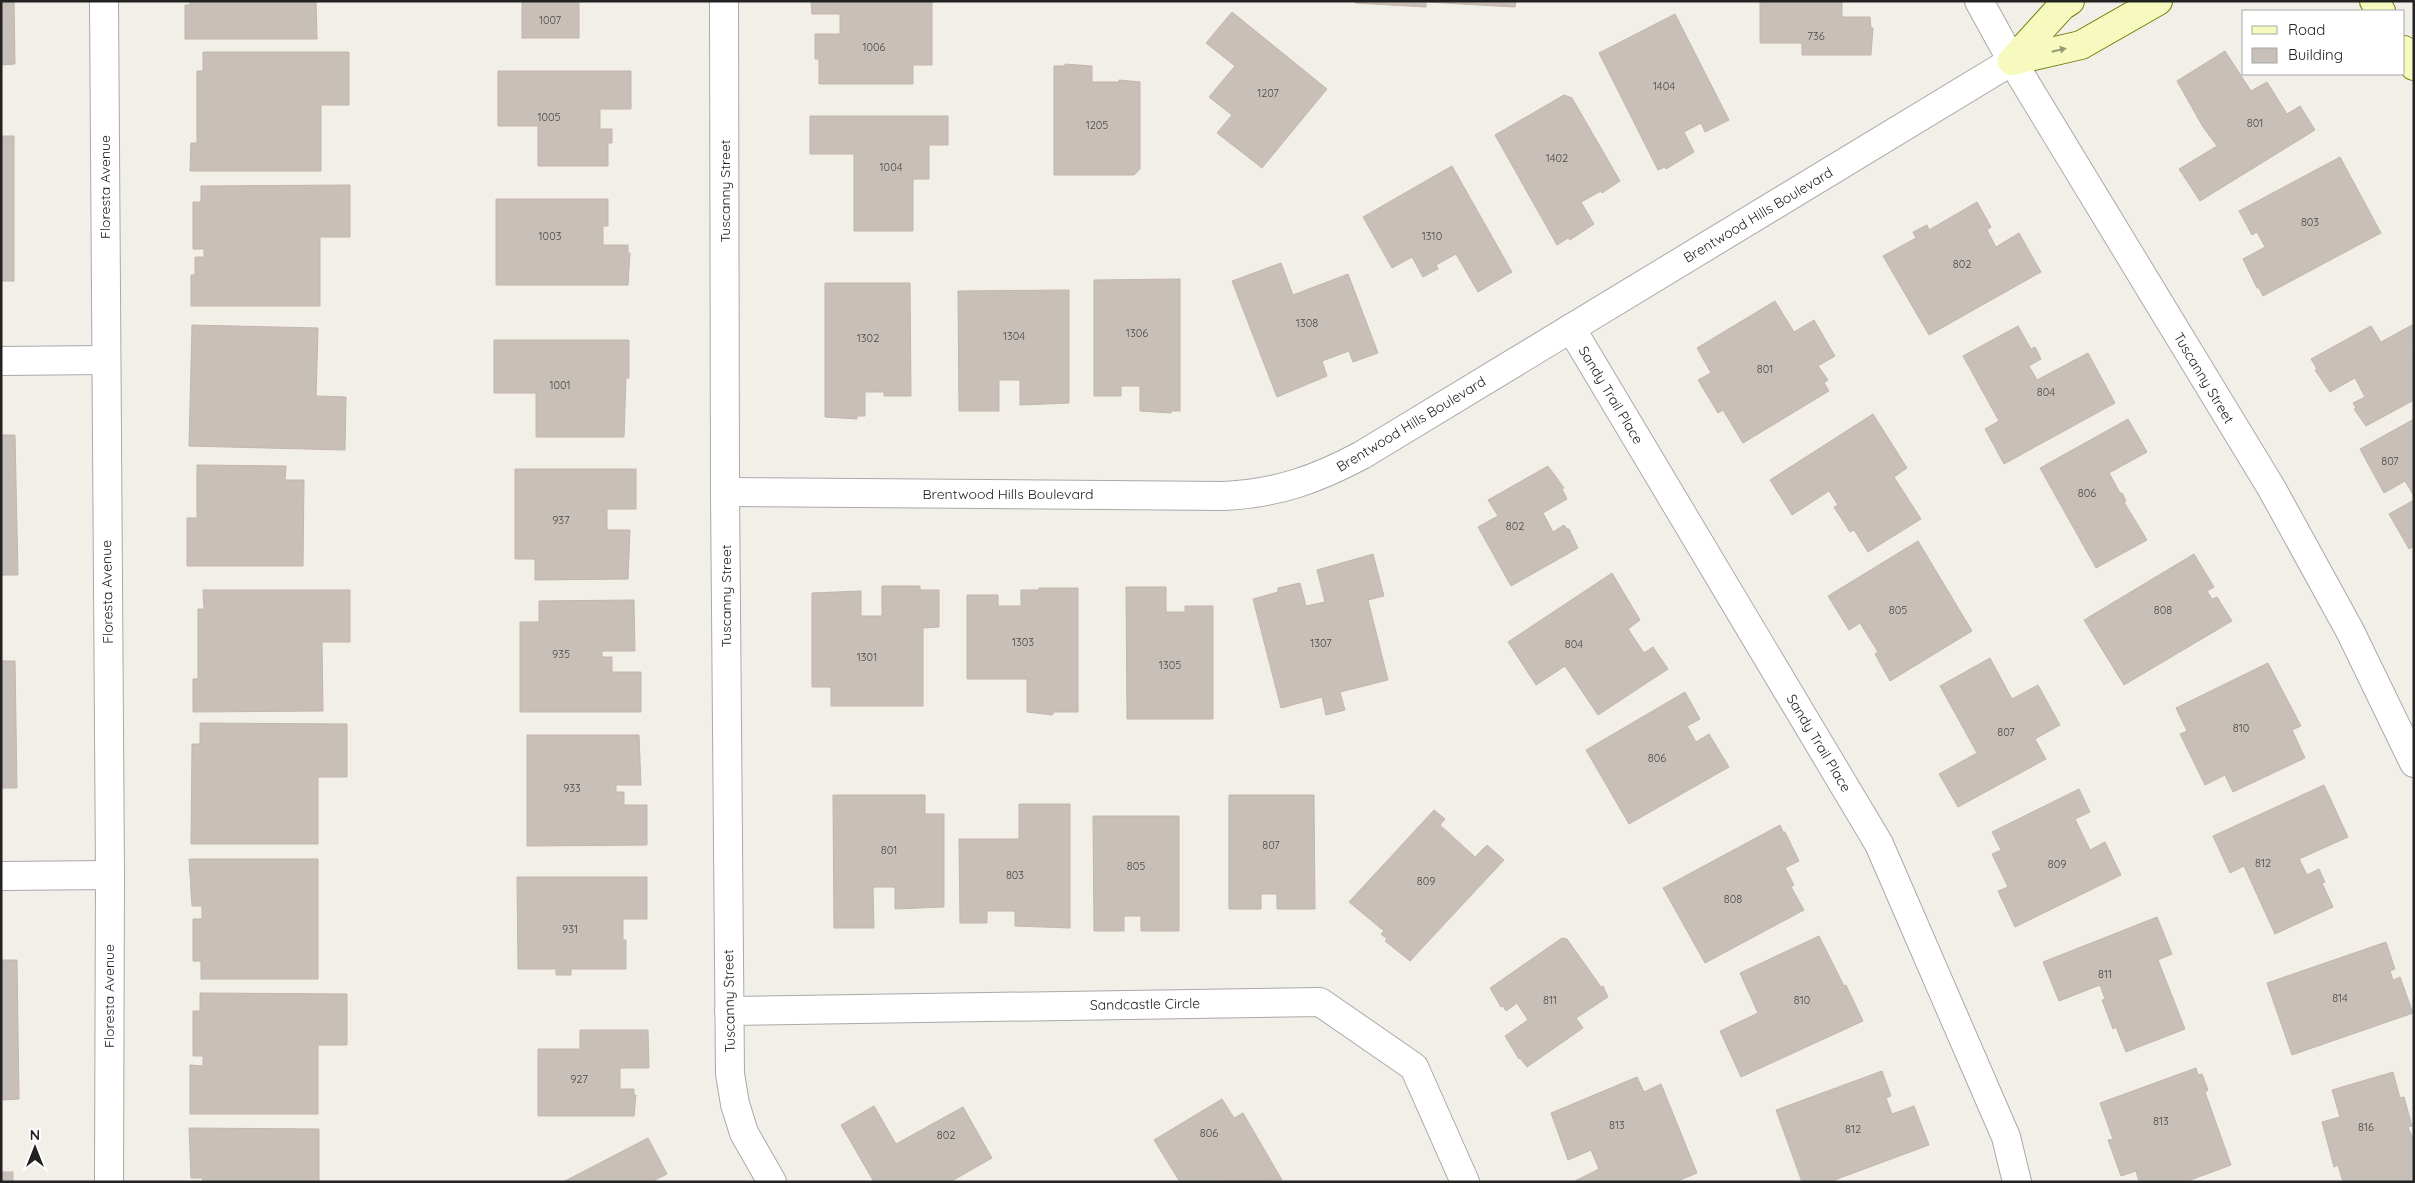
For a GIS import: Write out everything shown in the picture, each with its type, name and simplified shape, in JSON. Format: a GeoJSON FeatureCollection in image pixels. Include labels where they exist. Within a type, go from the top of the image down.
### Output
{"type":"FeatureCollection","features":[{"type":"Feature","properties":{"kind":"street","name":"Floresta Avenue"},"geometry":{"type":"LineString","coordinates":[[104,1],[110,875],[109,1182]]}},
{"type":"Feature","properties":{"kind":"street","name":"Tuscanny Street"},"geometry":{"type":"LineString","coordinates":[[724,1],[728,1011],[730,1074],[735,1104],[744,1133],[772,1182]]}},
{"type":"Feature","properties":{"kind":"street","name":"Tuscanny Street"},"geometry":{"type":"LineString","coordinates":[[1979,1],[2012,61],[2272,489],[2350,631],[2414,763]]}},
{"type":"Feature","properties":{"kind":"street","name":"Brentwood Hills Boulevard"},"geometry":{"type":"LineString","coordinates":[[726,492],[1224,496],[1274,491],[1317,478],[1362,455],[2012,61],[2062,6],[2070,1]]}},
{"type":"Feature","properties":{"kind":"street","name":"Brentwood Hills Boulevard"},"geometry":{"type":"LineString","coordinates":[[2012,61],[2081,45],[2158,1]]}},
{"type":"Feature","properties":{"kind":"street"},"geometry":{"type":"LineString","coordinates":[[2405,52],[2414,66]]}},
{"type":"Feature","properties":{"kind":"street","name":"Sandy Trail Place"},"geometry":{"type":"LineString","coordinates":[[1571,328],[1879,844],[2006,1137],[2017,1182]]}},
{"type":"Feature","properties":{"kind":"street"},"geometry":{"type":"LineString","coordinates":[[1,361],[105,360]]}},
{"type":"Feature","properties":{"kind":"street"},"geometry":{"type":"LineString","coordinates":[[1,876],[110,875]]}},
{"type":"Feature","properties":{"kind":"street","name":"Sandcastle Circle"},"geometry":{"type":"LineString","coordinates":[[728,1011],[1320,1002],[1414,1067],[1465,1182]]}},
{"type":"Feature","properties":{"kind":"building"},"geometry":{"type":"Polygon","coordinates":[[[1,1],[14,1],[15,64],[1,65],[1,1]]]}},
{"type":"Feature","properties":{"kind":"building"},"geometry":{"type":"Polygon","coordinates":[[[190,1],[316,1],[317,39],[185,39],[185,5],[190,5],[190,1]]]}},
{"type":"Feature","properties":{"kind":"building"},"geometry":{"type":"Polygon","coordinates":[[[522,1],[579,1],[579,38],[522,38],[522,1]]]}},
{"type":"Feature","properties":{"kind":"building"},"geometry":{"type":"Polygon","coordinates":[[[811,1],[932,1],[932,65],[913,65],[913,84],[819,84],[819,59],[815,59],[815,34],[840,34],[840,14],[812,14],[811,1]]]}},
{"type":"Feature","properties":{"kind":"building"},"geometry":{"type":"Polygon","coordinates":[[[1355,1],[1516,1],[1515,7],[1426,2],[1426,7],[1355,3],[1355,1]]]}},
{"type":"Feature","properties":{"kind":"building"},"geometry":{"type":"Polygon","coordinates":[[[1760,1],[1842,1],[1842,17],[1870,17],[1871,28],[1873,28],[1871,55],[1802,55],[1802,43],[1760,43],[1760,1]]]}},
{"type":"Feature","properties":{"kind":"building"},"geometry":{"type":"Polygon","coordinates":[[[1232,12],[1327,89],[1262,168],[1217,133],[1232,115],[1209,97],[1235,66],[1206,43],[1232,12]]]}},
{"type":"Feature","properties":{"kind":"building"},"geometry":{"type":"Polygon","coordinates":[[[1675,14],[1729,120],[1705,132],[1701,123],[1684,132],[1694,152],[1666,169],[1665,167],[1658,170],[1599,53],[1675,14]]]}},
{"type":"Feature","properties":{"kind":"building"},"geometry":{"type":"Polygon","coordinates":[[[2225,51],[2251,91],[2267,82],[2287,114],[2300,106],[2315,130],[2200,201],[2179,169],[2217,146],[2203,127],[2177,81],[2225,51]]]}},
{"type":"Feature","properties":{"kind":"building"},"geometry":{"type":"Polygon","coordinates":[[[203,52],[349,52],[349,105],[321,105],[321,171],[190,171],[191,143],[197,143],[197,71],[203,71],[203,52]]]}},
{"type":"Feature","properties":{"kind":"building"},"geometry":{"type":"Polygon","coordinates":[[[1065,64],[1092,66],[1092,82],[1119,82],[1119,80],[1140,82],[1140,169],[1134,175],[1054,175],[1054,66],[1065,66],[1065,64]]]}},
{"type":"Feature","properties":{"kind":"building"},"geometry":{"type":"Polygon","coordinates":[[[498,71],[631,71],[631,109],[600,109],[600,129],[612,129],[612,143],[608,143],[608,166],[538,166],[538,126],[498,126],[498,71]]]}},
{"type":"Feature","properties":{"kind":"building"},"geometry":{"type":"Polygon","coordinates":[[[1564,95],[1572,98],[1620,181],[1602,193],[1601,191],[1581,202],[1594,224],[1570,240],[1568,238],[1557,245],[1495,135],[1564,95]]]}},
{"type":"Feature","properties":{"kind":"building"},"geometry":{"type":"Polygon","coordinates":[[[810,116],[948,116],[948,145],[929,145],[929,179],[913,179],[913,231],[854,231],[854,154],[810,154],[810,116]]]}},
{"type":"Feature","properties":{"kind":"building"},"geometry":{"type":"Polygon","coordinates":[[[1,136],[14,136],[14,281],[1,281],[1,136]]]}},
{"type":"Feature","properties":{"kind":"building"},"geometry":{"type":"Polygon","coordinates":[[[2340,157],[2381,233],[2263,296],[2243,259],[2265,247],[2257,232],[2252,235],[2239,211],[2340,157]]]}},
{"type":"Feature","properties":{"kind":"building"},"geometry":{"type":"Polygon","coordinates":[[[1452,166],[1512,272],[1478,292],[1456,254],[1436,265],[1438,269],[1423,277],[1412,257],[1392,268],[1363,217],[1452,166]]]}},
{"type":"Feature","properties":{"kind":"building"},"geometry":{"type":"Polygon","coordinates":[[[350,185],[350,237],[320,237],[320,306],[191,306],[191,275],[195,275],[195,257],[204,257],[204,249],[193,249],[193,202],[201,202],[201,186],[350,185]]]}},
{"type":"Feature","properties":{"kind":"building"},"geometry":{"type":"Polygon","coordinates":[[[496,199],[608,199],[608,226],[603,226],[603,245],[628,245],[628,253],[630,253],[628,285],[496,285],[496,199]]]}},
{"type":"Feature","properties":{"kind":"building"},"geometry":{"type":"Polygon","coordinates":[[[1977,202],[1991,227],[1987,230],[1996,247],[2019,233],[2041,272],[1929,335],[1883,256],[1916,238],[1913,232],[1927,225],[1929,230],[1977,202]]]}},
{"type":"Feature","properties":{"kind":"building"},"geometry":{"type":"Polygon","coordinates":[[[1281,263],[1293,295],[1348,274],[1378,353],[1353,362],[1349,351],[1322,361],[1327,376],[1277,397],[1232,281],[1281,263]]]}},
{"type":"Feature","properties":{"kind":"building"},"geometry":{"type":"Polygon","coordinates":[[[1180,279],[1180,411],[1171,411],[1171,413],[1140,411],[1140,386],[1121,386],[1121,396],[1094,396],[1094,280],[1180,279]]]}},
{"type":"Feature","properties":{"kind":"building"},"geometry":{"type":"Polygon","coordinates":[[[825,283],[910,283],[911,396],[884,396],[884,392],[865,392],[865,416],[857,416],[857,419],[825,417],[825,283]]]}},
{"type":"Feature","properties":{"kind":"building"},"geometry":{"type":"Polygon","coordinates":[[[1069,290],[1069,403],[1020,405],[1020,380],[999,380],[999,411],[959,411],[958,291],[1069,290]]]}},
{"type":"Feature","properties":{"kind":"building"},"geometry":{"type":"Polygon","coordinates":[[[1775,301],[1794,332],[1814,320],[1835,356],[1818,366],[1828,380],[1824,383],[1829,391],[1743,443],[1723,410],[1718,413],[1698,380],[1711,373],[1697,348],[1775,301]]]}},
{"type":"Feature","properties":{"kind":"building"},"geometry":{"type":"Polygon","coordinates":[[[2414,324],[2414,348],[2411,350],[2414,355],[2414,400],[2366,426],[2354,409],[2356,408],[2353,403],[2365,397],[2355,378],[2330,392],[2315,370],[2317,369],[2311,359],[2371,326],[2381,342],[2414,324]]]}},
{"type":"Feature","properties":{"kind":"building"},"geometry":{"type":"Polygon","coordinates":[[[192,325],[318,328],[316,396],[346,397],[345,450],[189,446],[192,325]]]}},
{"type":"Feature","properties":{"kind":"building"},"geometry":{"type":"Polygon","coordinates":[[[2018,326],[2031,349],[2035,347],[2041,359],[2029,366],[2037,380],[2088,353],[2115,403],[2004,464],[1985,429],[1999,421],[1963,356],[2018,326]]]}},
{"type":"Feature","properties":{"kind":"building"},"geometry":{"type":"Polygon","coordinates":[[[494,340],[629,340],[629,378],[626,378],[624,437],[536,437],[536,393],[494,393],[494,340]]]}},
{"type":"Feature","properties":{"kind":"building"},"geometry":{"type":"Polygon","coordinates":[[[1873,414],[1907,468],[1894,477],[1921,519],[1868,552],[1854,530],[1850,532],[1834,507],[1838,505],[1829,491],[1792,515],[1770,480],[1873,414]]]}},
{"type":"Feature","properties":{"kind":"building"},"geometry":{"type":"Polygon","coordinates":[[[2128,419],[2147,452],[2109,473],[2147,540],[2096,568],[2040,468],[2128,419]]]}},
{"type":"Feature","properties":{"kind":"building"},"geometry":{"type":"Polygon","coordinates":[[[2414,419],[2414,496],[2405,481],[2384,493],[2360,449],[2414,419]]]}},
{"type":"Feature","properties":{"kind":"building"},"geometry":{"type":"Polygon","coordinates":[[[1,435],[15,435],[18,575],[1,575],[1,435]]]}},
{"type":"Feature","properties":{"kind":"building"},"geometry":{"type":"Polygon","coordinates":[[[197,465],[286,466],[285,480],[304,480],[303,566],[187,566],[187,518],[197,518],[197,465]]]}},
{"type":"Feature","properties":{"kind":"building"},"geometry":{"type":"Polygon","coordinates":[[[1548,466],[1564,488],[1562,489],[1567,499],[1543,513],[1553,532],[1564,525],[1569,529],[1578,548],[1511,586],[1478,527],[1498,516],[1488,500],[1548,466]]]}},
{"type":"Feature","properties":{"kind":"building"},"geometry":{"type":"Polygon","coordinates":[[[515,469],[636,469],[636,509],[607,509],[607,530],[630,530],[628,579],[535,580],[535,559],[515,559],[515,469]]]}},
{"type":"Feature","properties":{"kind":"building"},"geometry":{"type":"Polygon","coordinates":[[[2414,500],[2414,546],[2409,549],[2389,514],[2414,500]]]}},
{"type":"Feature","properties":{"kind":"building"},"geometry":{"type":"Polygon","coordinates":[[[1918,541],[1972,631],[1890,681],[1875,654],[1878,652],[1860,623],[1849,630],[1828,596],[1918,541]]]}},
{"type":"Feature","properties":{"kind":"building"},"geometry":{"type":"Polygon","coordinates":[[[1373,554],[1384,596],[1368,600],[1388,680],[1340,692],[1345,710],[1326,715],[1322,697],[1281,708],[1253,599],[1278,592],[1278,588],[1300,583],[1306,606],[1325,602],[1317,570],[1373,554]]]}},
{"type":"Feature","properties":{"kind":"building"},"geometry":{"type":"Polygon","coordinates":[[[2194,554],[2214,587],[2207,591],[2212,599],[2217,597],[2232,621],[2124,685],[2084,620],[2194,554]]]}},
{"type":"Feature","properties":{"kind":"building"},"geometry":{"type":"Polygon","coordinates":[[[1612,573],[1640,620],[1628,629],[1644,653],[1653,647],[1668,669],[1598,715],[1565,666],[1536,685],[1508,642],[1612,573]]]}},
{"type":"Feature","properties":{"kind":"building"},"geometry":{"type":"Polygon","coordinates":[[[882,586],[920,586],[920,590],[939,590],[939,627],[923,628],[923,706],[831,706],[831,687],[812,687],[812,593],[861,591],[861,616],[882,616],[882,586]]]}},
{"type":"Feature","properties":{"kind":"building"},"geometry":{"type":"Polygon","coordinates":[[[1126,587],[1166,587],[1166,612],[1185,612],[1185,606],[1213,606],[1213,719],[1127,719],[1126,587]]]}},
{"type":"Feature","properties":{"kind":"building"},"geometry":{"type":"Polygon","coordinates":[[[1039,588],[1078,588],[1078,712],[1054,712],[1052,715],[1027,712],[1027,679],[967,679],[967,595],[998,595],[998,606],[1021,606],[1021,590],[1039,590],[1039,588]]]}},
{"type":"Feature","properties":{"kind":"building"},"geometry":{"type":"Polygon","coordinates":[[[203,590],[350,590],[350,642],[322,642],[323,711],[193,712],[193,679],[198,679],[198,609],[204,609],[203,590]]]}},
{"type":"Feature","properties":{"kind":"building"},"geometry":{"type":"Polygon","coordinates":[[[634,600],[635,651],[602,651],[602,657],[612,657],[612,672],[641,672],[641,712],[520,712],[520,622],[539,622],[539,601],[634,600]]]}},
{"type":"Feature","properties":{"kind":"building"},"geometry":{"type":"Polygon","coordinates":[[[1990,658],[2012,699],[2038,685],[2060,725],[2035,739],[2046,759],[1958,807],[1939,774],[1977,753],[1940,686],[1990,658]]]}},
{"type":"Feature","properties":{"kind":"building"},"geometry":{"type":"Polygon","coordinates":[[[1,661],[15,661],[17,788],[1,788],[1,661]]]}},
{"type":"Feature","properties":{"kind":"building"},"geometry":{"type":"Polygon","coordinates":[[[2268,663],[2301,726],[2292,730],[2305,758],[2233,792],[2225,775],[2205,785],[2180,734],[2187,731],[2176,708],[2268,663]]]}},
{"type":"Feature","properties":{"kind":"building"},"geometry":{"type":"Polygon","coordinates":[[[1685,692],[1700,719],[1687,726],[1696,742],[1709,734],[1729,767],[1629,824],[1586,750],[1685,692]]]}},
{"type":"Feature","properties":{"kind":"building"},"geometry":{"type":"Polygon","coordinates":[[[200,723],[347,724],[347,777],[318,777],[318,844],[191,844],[192,744],[200,744],[200,723]]]}},
{"type":"Feature","properties":{"kind":"building"},"geometry":{"type":"Polygon","coordinates":[[[527,735],[639,735],[641,785],[616,785],[616,792],[624,792],[624,805],[647,805],[647,845],[527,846],[527,735]]]}},
{"type":"Feature","properties":{"kind":"building"},"geometry":{"type":"Polygon","coordinates":[[[2324,785],[2348,837],[2299,859],[2307,875],[2319,869],[2325,882],[2322,883],[2333,907],[2275,934],[2244,866],[2230,873],[2213,836],[2324,785]]]}},
{"type":"Feature","properties":{"kind":"building"},"geometry":{"type":"Polygon","coordinates":[[[2079,789],[2090,812],[2075,819],[2090,850],[2105,842],[2121,875],[2015,927],[1998,891],[2008,887],[1992,854],[2001,850],[1992,832],[2079,789]]]}},
{"type":"Feature","properties":{"kind":"building"},"geometry":{"type":"Polygon","coordinates":[[[833,795],[925,795],[925,814],[944,814],[944,907],[895,909],[895,887],[873,887],[874,928],[834,928],[833,795]]]}},
{"type":"Feature","properties":{"kind":"building"},"geometry":{"type":"Polygon","coordinates":[[[1229,795],[1314,795],[1315,909],[1277,909],[1277,894],[1261,894],[1261,909],[1229,909],[1229,795]]]}},
{"type":"Feature","properties":{"kind":"building"},"geometry":{"type":"Polygon","coordinates":[[[1019,804],[1070,804],[1070,928],[1015,926],[1015,911],[987,911],[987,923],[960,923],[959,839],[1019,839],[1019,804]]]}},
{"type":"Feature","properties":{"kind":"building"},"geometry":{"type":"Polygon","coordinates":[[[1434,810],[1445,819],[1440,825],[1475,857],[1487,845],[1504,860],[1410,961],[1385,941],[1387,939],[1381,934],[1384,931],[1349,902],[1434,810]]]}},
{"type":"Feature","properties":{"kind":"building"},"geometry":{"type":"Polygon","coordinates":[[[1093,816],[1179,816],[1179,931],[1141,931],[1141,916],[1124,916],[1124,931],[1094,931],[1093,816]]]}},
{"type":"Feature","properties":{"kind":"building"},"geometry":{"type":"Polygon","coordinates":[[[1780,825],[1799,861],[1785,868],[1794,885],[1791,887],[1804,910],[1705,963],[1663,888],[1780,825]]]}},
{"type":"Feature","properties":{"kind":"building"},"geometry":{"type":"Polygon","coordinates":[[[189,859],[318,859],[318,979],[201,979],[201,961],[193,961],[193,919],[202,919],[202,906],[192,906],[189,859]]]}},
{"type":"Feature","properties":{"kind":"building"},"geometry":{"type":"Polygon","coordinates":[[[517,877],[647,877],[647,919],[623,919],[623,940],[626,940],[626,969],[571,969],[571,975],[556,975],[556,969],[518,969],[517,877]]]}},
{"type":"Feature","properties":{"kind":"building"},"geometry":{"type":"Polygon","coordinates":[[[2157,917],[2172,954],[2158,960],[2185,1029],[2126,1052],[2116,1027],[2113,1029],[2102,1000],[2105,999],[2100,985],[2059,1001],[2043,962],[2157,917]]]}},
{"type":"Feature","properties":{"kind":"building"},"geometry":{"type":"Polygon","coordinates":[[[1819,936],[1863,1021],[1741,1077],[1720,1031],[1758,1013],[1740,973],[1819,936]]]}},
{"type":"Feature","properties":{"kind":"building"},"geometry":{"type":"Polygon","coordinates":[[[1562,938],[1567,939],[1601,987],[1603,986],[1608,997],[1576,1018],[1583,1028],[1527,1067],[1519,1059],[1505,1036],[1528,1020],[1517,1003],[1506,1011],[1503,1006],[1501,1007],[1490,988],[1562,938]]]}},
{"type":"Feature","properties":{"kind":"building"},"geometry":{"type":"Polygon","coordinates":[[[2386,942],[2395,969],[2390,971],[2393,980],[2400,977],[2413,1013],[2292,1055],[2267,983],[2386,942]]]}},
{"type":"Feature","properties":{"kind":"building"},"geometry":{"type":"Polygon","coordinates":[[[1,960],[17,960],[19,1099],[1,1100],[1,960]]]}},
{"type":"Feature","properties":{"kind":"building"},"geometry":{"type":"Polygon","coordinates":[[[200,993],[347,994],[347,1045],[318,1045],[318,1114],[190,1114],[190,1065],[203,1066],[203,1056],[193,1056],[193,1011],[200,1011],[200,993]]]}},
{"type":"Feature","properties":{"kind":"building"},"geometry":{"type":"Polygon","coordinates":[[[580,1030],[648,1030],[649,1068],[620,1068],[620,1089],[634,1089],[634,1095],[636,1095],[634,1116],[538,1116],[538,1049],[580,1049],[580,1030]]]}},
{"type":"Feature","properties":{"kind":"building"},"geometry":{"type":"Polygon","coordinates":[[[2196,1068],[2198,1075],[2202,1074],[2208,1090],[2205,1092],[2231,1165],[2185,1182],[2139,1182],[2136,1171],[2121,1176],[2108,1140],[2113,1139],[2100,1103],[2196,1068]]]}},
{"type":"Feature","properties":{"kind":"building"},"geometry":{"type":"Polygon","coordinates":[[[1882,1071],[1891,1096],[1886,1098],[1892,1114],[1914,1106],[1929,1145],[1829,1182],[1802,1182],[1776,1110],[1882,1071]]]}},
{"type":"Feature","properties":{"kind":"building"},"geometry":{"type":"Polygon","coordinates":[[[2393,1072],[2400,1098],[2404,1097],[2412,1126],[2408,1127],[2414,1141],[2414,1182],[2343,1182],[2338,1165],[2334,1167],[2322,1122],[2340,1117],[2332,1090],[2393,1072]]]}},
{"type":"Feature","properties":{"kind":"building"},"geometry":{"type":"Polygon","coordinates":[[[1637,1077],[1644,1092],[1661,1084],[1697,1173],[1675,1182],[1573,1182],[1599,1169],[1591,1150],[1568,1160],[1551,1113],[1637,1077]]]}},
{"type":"Feature","properties":{"kind":"building"},"geometry":{"type":"Polygon","coordinates":[[[1222,1099],[1234,1118],[1243,1113],[1282,1180],[1180,1182],[1154,1140],[1222,1099]]]}},
{"type":"Feature","properties":{"kind":"building"},"geometry":{"type":"Polygon","coordinates":[[[874,1106],[896,1144],[963,1107],[992,1158],[950,1182],[874,1182],[841,1125],[874,1106]]]}},
{"type":"Feature","properties":{"kind":"building"},"geometry":{"type":"Polygon","coordinates":[[[189,1128],[319,1129],[319,1182],[202,1182],[203,1178],[191,1178],[189,1128]]]}},
{"type":"Feature","properties":{"kind":"building"},"geometry":{"type":"Polygon","coordinates":[[[648,1138],[667,1174],[651,1182],[563,1182],[648,1138]]]}},
{"type":"Feature","properties":{"kind":"building"},"geometry":{"type":"Polygon","coordinates":[[[1,1172],[13,1172],[13,1182],[1,1182],[1,1172]]]}}]}
